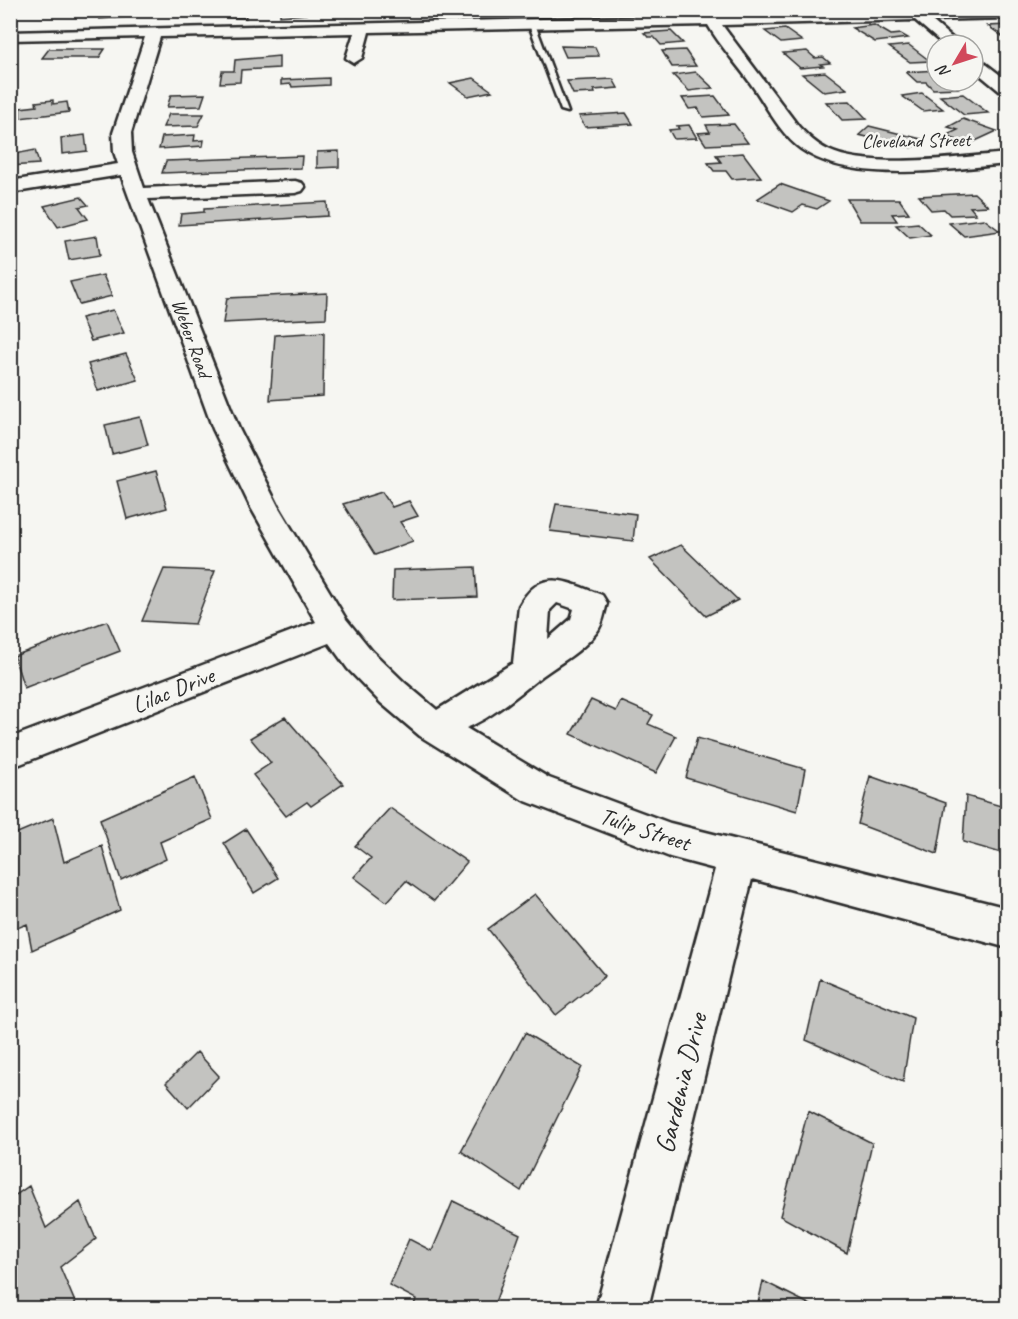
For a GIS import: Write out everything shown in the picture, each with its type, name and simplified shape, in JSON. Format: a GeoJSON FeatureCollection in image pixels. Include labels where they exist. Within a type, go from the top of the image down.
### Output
{"type":"FeatureCollection","features":[{"type":"Feature","properties":{"kind":"street"},"geometry":{"type":"LineString","coordinates":[[10,36],[970,13],[1008,14]]}},
{"type":"Feature","properties":{"kind":"street"},"geometry":{"type":"LineString","coordinates":[[918,16],[939,33]]}},
{"type":"Feature","properties":{"kind":"street","name":"Cleveland Street"},"geometry":{"type":"LineString","coordinates":[[712,19],[721,35],[792,128],[807,145],[818,152],[844,161],[879,165],[1008,158]]}},
{"type":"Feature","properties":{"kind":"street"},"geometry":{"type":"LineString","coordinates":[[354,58],[363,28]]}},
{"type":"Feature","properties":{"kind":"street","name":"Weber Road"},"geometry":{"type":"LineString","coordinates":[[153,33],[122,133],[127,168],[226,429],[264,506],[335,628]]}},
{"type":"Feature","properties":{"kind":"street"},"geometry":{"type":"LineString","coordinates":[[985,72],[1008,90]]}},
{"type":"Feature","properties":{"kind":"street"},"geometry":{"type":"LineString","coordinates":[[10,187],[127,168]]}},
{"type":"Feature","properties":{"kind":"street"},"geometry":{"type":"LineString","coordinates":[[135,194],[295,187]]}},
{"type":"Feature","properties":{"kind":"street","name":"Tulip Street"},"geometry":{"type":"LineString","coordinates":[[335,628],[360,660],[393,693],[432,726],[536,789],[670,840],[1008,928]]}},
{"type":"Feature","properties":{"kind":"street","name":"Lilac Drive"},"geometry":{"type":"LineString","coordinates":[[10,753],[83,727],[212,673],[335,628]]}},
{"type":"Feature","properties":{"kind":"street"},"geometry":{"type":"LineString","coordinates":[[432,726],[457,717],[519,678],[529,668]]}},
{"type":"Feature","properties":{"kind":"street","name":"Gardenia Drive"},"geometry":{"type":"LineString","coordinates":[[622,1308],[738,857]]}},
{"type":"Feature","properties":{"kind":"lane"},"geometry":{"type":"LineString","coordinates":[[531,24],[565,110]]}},
{"type":"Feature","properties":{"kind":"building"},"geometry":{"type":"Polygon","coordinates":[[[140,10],[139,14],[130,14],[129,17],[99,19],[102,11],[140,10]]]}},
{"type":"Feature","properties":{"kind":"building"},"geometry":{"type":"Polygon","coordinates":[[[216,10],[245,10],[246,18],[217,17],[216,10]]]}},
{"type":"Feature","properties":{"kind":"building"},"geometry":{"type":"Polygon","coordinates":[[[280,10],[305,10],[306,14],[280,16],[280,10]]]}},
{"type":"Feature","properties":{"kind":"building"},"geometry":{"type":"Polygon","coordinates":[[[346,10],[380,10],[380,14],[346,16],[346,10]]]}},
{"type":"Feature","properties":{"kind":"building"},"geometry":{"type":"Polygon","coordinates":[[[874,25],[891,35],[901,34],[908,38],[875,42],[852,28],[874,25]]]}},
{"type":"Feature","properties":{"kind":"building"},"geometry":{"type":"Polygon","coordinates":[[[1008,25],[1008,39],[988,26],[1008,25]]]}},
{"type":"Feature","properties":{"kind":"building"},"geometry":{"type":"Polygon","coordinates":[[[785,29],[802,41],[781,43],[765,31],[785,29]]]}},
{"type":"Feature","properties":{"kind":"building"},"geometry":{"type":"Polygon","coordinates":[[[671,31],[683,43],[661,45],[654,37],[648,37],[644,33],[671,31]]]}},
{"type":"Feature","properties":{"kind":"building"},"geometry":{"type":"Polygon","coordinates":[[[909,45],[925,57],[925,61],[910,62],[889,47],[909,45]]]}},
{"type":"Feature","properties":{"kind":"building"},"geometry":{"type":"Polygon","coordinates":[[[561,46],[595,47],[599,56],[566,57],[561,46]]]}},
{"type":"Feature","properties":{"kind":"building"},"geometry":{"type":"Polygon","coordinates":[[[49,49],[105,49],[99,58],[42,58],[49,49]]]}},
{"type":"Feature","properties":{"kind":"building"},"geometry":{"type":"Polygon","coordinates":[[[685,50],[696,66],[672,67],[662,51],[685,50]]]}},
{"type":"Feature","properties":{"kind":"building"},"geometry":{"type":"Polygon","coordinates":[[[807,51],[815,58],[823,57],[830,63],[820,64],[823,66],[800,68],[783,53],[807,51]]]}},
{"type":"Feature","properties":{"kind":"building"},"geometry":{"type":"Polygon","coordinates":[[[279,56],[279,68],[241,70],[240,82],[220,83],[222,71],[234,71],[235,60],[279,56]]]}},
{"type":"Feature","properties":{"kind":"building"},"geometry":{"type":"Polygon","coordinates":[[[925,71],[925,82],[917,82],[906,72],[925,71]]]}},
{"type":"Feature","properties":{"kind":"building"},"geometry":{"type":"Polygon","coordinates":[[[696,72],[713,88],[689,91],[673,75],[696,72]]]}},
{"type":"Feature","properties":{"kind":"building"},"geometry":{"type":"Polygon","coordinates":[[[825,72],[847,89],[824,92],[802,74],[825,72]]]}},
{"type":"Feature","properties":{"kind":"building"},"geometry":{"type":"Polygon","coordinates":[[[329,78],[329,85],[292,87],[291,84],[281,85],[281,80],[329,78]]]}},
{"type":"Feature","properties":{"kind":"building"},"geometry":{"type":"Polygon","coordinates":[[[474,78],[492,91],[468,96],[450,83],[474,78]]]}},
{"type":"Feature","properties":{"kind":"building"},"geometry":{"type":"Polygon","coordinates":[[[613,79],[618,88],[594,90],[595,93],[573,94],[567,81],[613,79]]]}},
{"type":"Feature","properties":{"kind":"building"},"geometry":{"type":"Polygon","coordinates":[[[922,93],[943,109],[923,111],[902,96],[922,93]]]}},
{"type":"Feature","properties":{"kind":"building"},"geometry":{"type":"Polygon","coordinates":[[[205,94],[201,106],[167,107],[171,95],[205,94]]]}},
{"type":"Feature","properties":{"kind":"building"},"geometry":{"type":"Polygon","coordinates":[[[963,94],[988,113],[964,115],[940,96],[963,94]]]}},
{"type":"Feature","properties":{"kind":"building"},"geometry":{"type":"Polygon","coordinates":[[[715,96],[729,115],[703,117],[698,108],[689,109],[682,98],[715,96]]]}},
{"type":"Feature","properties":{"kind":"building"},"geometry":{"type":"Polygon","coordinates":[[[53,100],[53,104],[67,102],[69,112],[20,118],[20,108],[37,106],[36,102],[53,100]]]}},
{"type":"Feature","properties":{"kind":"building"},"geometry":{"type":"Polygon","coordinates":[[[850,101],[867,119],[842,120],[826,102],[850,101]]]}},
{"type":"Feature","properties":{"kind":"building"},"geometry":{"type":"Polygon","coordinates":[[[626,113],[633,124],[585,127],[579,116],[626,113]]]}},
{"type":"Feature","properties":{"kind":"building"},"geometry":{"type":"Polygon","coordinates":[[[169,114],[204,114],[198,126],[163,127],[169,114]]]}},
{"type":"Feature","properties":{"kind":"building"},"geometry":{"type":"Polygon","coordinates":[[[963,119],[997,131],[969,144],[945,136],[958,130],[948,127],[963,119]]]}},
{"type":"Feature","properties":{"kind":"building"},"geometry":{"type":"Polygon","coordinates":[[[734,124],[748,143],[706,145],[698,133],[710,132],[706,125],[734,124]]]}},
{"type":"Feature","properties":{"kind":"building"},"geometry":{"type":"Polygon","coordinates":[[[689,125],[697,138],[674,139],[669,130],[679,129],[677,126],[689,125]]]}},
{"type":"Feature","properties":{"kind":"building"},"geometry":{"type":"Polygon","coordinates":[[[869,126],[921,139],[912,148],[859,135],[869,126]]]}},
{"type":"Feature","properties":{"kind":"building"},"geometry":{"type":"Polygon","coordinates":[[[85,135],[87,151],[62,154],[61,138],[85,135]]]}},
{"type":"Feature","properties":{"kind":"building"},"geometry":{"type":"Polygon","coordinates":[[[195,135],[194,141],[204,140],[203,146],[159,149],[162,137],[195,135]]]}},
{"type":"Feature","properties":{"kind":"building"},"geometry":{"type":"Polygon","coordinates":[[[35,150],[39,164],[10,166],[10,155],[35,150]]]}},
{"type":"Feature","properties":{"kind":"building"},"geometry":{"type":"Polygon","coordinates":[[[339,151],[339,167],[317,168],[317,152],[339,151]]]}},
{"type":"Feature","properties":{"kind":"building"},"geometry":{"type":"Polygon","coordinates":[[[743,153],[761,177],[732,179],[726,171],[714,171],[708,163],[721,162],[716,155],[743,153]]]}},
{"type":"Feature","properties":{"kind":"building"},"geometry":{"type":"Polygon","coordinates":[[[302,156],[301,168],[162,173],[166,161],[302,156]]]}},
{"type":"Feature","properties":{"kind":"building"},"geometry":{"type":"Polygon","coordinates":[[[780,184],[829,201],[817,209],[803,205],[793,212],[757,199],[780,184]]]}},
{"type":"Feature","properties":{"kind":"building"},"geometry":{"type":"Polygon","coordinates":[[[974,193],[988,206],[970,207],[976,214],[950,215],[944,209],[931,210],[919,196],[974,193]]]}},
{"type":"Feature","properties":{"kind":"building"},"geometry":{"type":"Polygon","coordinates":[[[81,197],[88,205],[79,207],[88,219],[58,227],[44,206],[81,197]]]}},
{"type":"Feature","properties":{"kind":"building"},"geometry":{"type":"Polygon","coordinates":[[[847,199],[899,199],[909,213],[892,214],[897,221],[860,221],[847,199]]]}},
{"type":"Feature","properties":{"kind":"building"},"geometry":{"type":"Polygon","coordinates":[[[327,202],[328,216],[179,225],[181,214],[204,212],[204,209],[327,202]]]}},
{"type":"Feature","properties":{"kind":"building"},"geometry":{"type":"Polygon","coordinates":[[[984,219],[1000,231],[964,236],[949,223],[984,219]]]}},
{"type":"Feature","properties":{"kind":"building"},"geometry":{"type":"Polygon","coordinates":[[[918,223],[931,235],[910,238],[896,225],[918,223]]]}},
{"type":"Feature","properties":{"kind":"building"},"geometry":{"type":"Polygon","coordinates":[[[97,236],[100,255],[69,260],[65,241],[97,236]]]}},
{"type":"Feature","properties":{"kind":"building"},"geometry":{"type":"Polygon","coordinates":[[[103,275],[112,296],[79,304],[70,282],[103,275]]]}},
{"type":"Feature","properties":{"kind":"building"},"geometry":{"type":"Polygon","coordinates":[[[327,293],[326,318],[223,323],[227,298],[327,293]]]}},
{"type":"Feature","properties":{"kind":"building"},"geometry":{"type":"Polygon","coordinates":[[[113,310],[124,333],[91,341],[81,318],[113,310]]]}},
{"type":"Feature","properties":{"kind":"building"},"geometry":{"type":"Polygon","coordinates":[[[324,332],[323,396],[270,400],[275,335],[324,332]]]}},
{"type":"Feature","properties":{"kind":"building"},"geometry":{"type":"Polygon","coordinates":[[[126,354],[138,380],[98,391],[88,364],[126,354]]]}},
{"type":"Feature","properties":{"kind":"building"},"geometry":{"type":"Polygon","coordinates":[[[140,417],[148,445],[112,454],[105,425],[140,417]]]}},
{"type":"Feature","properties":{"kind":"building"},"geometry":{"type":"Polygon","coordinates":[[[156,471],[167,508],[127,519],[117,481],[156,471]]]}},
{"type":"Feature","properties":{"kind":"building"},"geometry":{"type":"Polygon","coordinates":[[[382,492],[392,507],[409,501],[418,516],[400,522],[413,541],[375,555],[343,504],[382,492]]]}},
{"type":"Feature","properties":{"kind":"building"},"geometry":{"type":"Polygon","coordinates":[[[556,504],[636,514],[633,541],[550,531],[556,504]]]}},
{"type":"Feature","properties":{"kind":"building"},"geometry":{"type":"Polygon","coordinates":[[[681,545],[738,600],[706,616],[650,559],[681,545]]]}},
{"type":"Feature","properties":{"kind":"building"},"geometry":{"type":"Polygon","coordinates":[[[475,567],[477,597],[392,600],[393,570],[475,567]]]}},
{"type":"Feature","properties":{"kind":"building"},"geometry":{"type":"Polygon","coordinates":[[[164,569],[215,571],[195,624],[142,621],[164,569]]]}},
{"type":"Feature","properties":{"kind":"building"},"geometry":{"type":"Polygon","coordinates":[[[107,621],[120,651],[24,688],[14,656],[107,621]]]}},
{"type":"Feature","properties":{"kind":"building"},"geometry":{"type":"Polygon","coordinates":[[[591,700],[616,711],[621,701],[653,715],[648,724],[676,736],[656,773],[571,734],[591,700]]]}},
{"type":"Feature","properties":{"kind":"building"},"geometry":{"type":"Polygon","coordinates":[[[285,717],[343,784],[311,806],[307,802],[286,816],[253,775],[271,763],[250,738],[285,717]]]}},
{"type":"Feature","properties":{"kind":"building"},"geometry":{"type":"Polygon","coordinates":[[[697,738],[805,769],[797,811],[686,778],[697,738]]]}},
{"type":"Feature","properties":{"kind":"building"},"geometry":{"type":"Polygon","coordinates":[[[870,776],[946,803],[937,854],[858,824],[870,776]]]}},
{"type":"Feature","properties":{"kind":"building"},"geometry":{"type":"Polygon","coordinates":[[[195,777],[212,819],[160,842],[166,859],[121,880],[100,819],[195,777]]]}},
{"type":"Feature","properties":{"kind":"building"},"geometry":{"type":"Polygon","coordinates":[[[966,796],[1008,808],[1008,855],[963,842],[966,796]]]}},
{"type":"Feature","properties":{"kind":"building"},"geometry":{"type":"Polygon","coordinates":[[[390,808],[467,862],[434,901],[406,881],[387,902],[354,877],[371,858],[355,846],[390,808]]]}},
{"type":"Feature","properties":{"kind":"building"},"geometry":{"type":"Polygon","coordinates":[[[53,818],[64,862],[102,846],[120,910],[32,950],[27,924],[10,931],[10,836],[53,818]]]}},
{"type":"Feature","properties":{"kind":"building"},"geometry":{"type":"Polygon","coordinates":[[[246,829],[278,878],[254,893],[224,843],[246,829]]]}},
{"type":"Feature","properties":{"kind":"building"},"geometry":{"type":"Polygon","coordinates":[[[535,894],[605,976],[556,1015],[488,929],[535,894]]]}},
{"type":"Feature","properties":{"kind":"building"},"geometry":{"type":"Polygon","coordinates":[[[820,979],[913,1018],[903,1082],[806,1040],[820,979]]]}},
{"type":"Feature","properties":{"kind":"building"},"geometry":{"type":"Polygon","coordinates":[[[525,1033],[582,1067],[521,1191],[461,1151],[525,1033]]]}},
{"type":"Feature","properties":{"kind":"building"},"geometry":{"type":"Polygon","coordinates":[[[197,1052],[219,1076],[188,1108],[166,1083],[197,1052]]]}},
{"type":"Feature","properties":{"kind":"building"},"geometry":{"type":"Polygon","coordinates":[[[808,1111],[872,1143],[847,1253],[780,1216],[808,1111]]]}},
{"type":"Feature","properties":{"kind":"building"},"geometry":{"type":"Polygon","coordinates":[[[29,1186],[46,1228],[80,1202],[96,1239],[60,1267],[77,1307],[75,1308],[10,1308],[10,1199],[29,1186]]]}},
{"type":"Feature","properties":{"kind":"building"},"geometry":{"type":"Polygon","coordinates":[[[453,1201],[520,1234],[493,1308],[413,1308],[416,1299],[389,1285],[409,1239],[432,1251],[453,1201]]]}},
{"type":"Feature","properties":{"kind":"building"},"geometry":{"type":"Polygon","coordinates":[[[763,1281],[817,1308],[757,1308],[763,1281]]]}}]}
